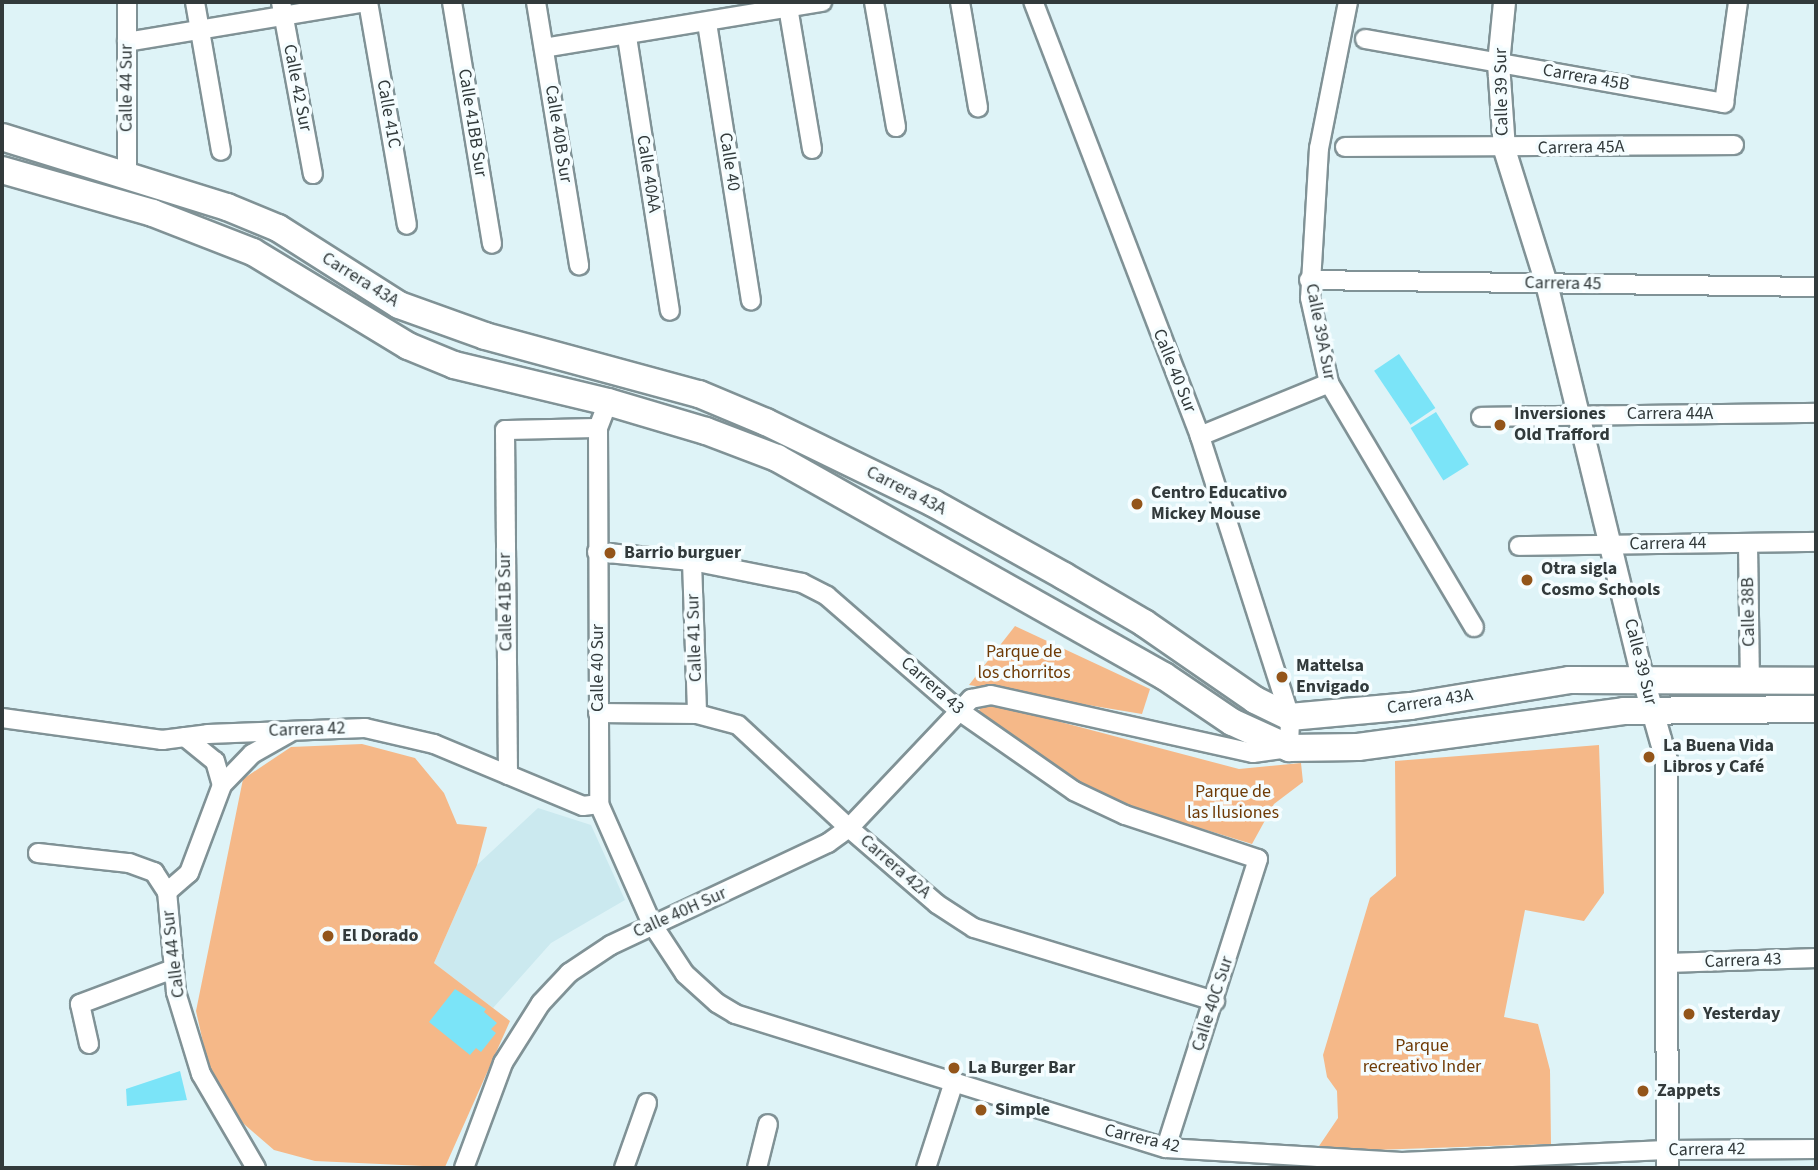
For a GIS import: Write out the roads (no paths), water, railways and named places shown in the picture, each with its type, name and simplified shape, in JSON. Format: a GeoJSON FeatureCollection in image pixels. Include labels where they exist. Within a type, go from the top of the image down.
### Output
{"type":"FeatureCollection","features":[{"type":"Feature","properties":{"kind":"main road","name":"Carrera 43A"},"geometry":{"type":"LineString","coordinates":[[2,137],[127,174],[278,228],[399,305],[485,336],[699,394],[766,422],[933,503],[1064,576],[1144,623],[1255,700],[1290,717],[1411,706],[1569,680],[1816,681]]}},
{"type":"Feature","properties":{"kind":"main road","name":"Carrera 43A"},"geometry":{"type":"LineString","coordinates":[[2,170],[153,213],[253,252],[408,346],[454,365],[608,402],[706,431],[777,458],[1164,676],[1232,722],[1289,748],[1358,747],[1624,711],[1816,709]]}},
{"type":"Feature","properties":{"kind":"street","name":"Calle 44 Sur"},"geometry":{"type":"LineString","coordinates":[[127,2],[127,174]]}},
{"type":"Feature","properties":{"kind":"street"},"geometry":{"type":"LineString","coordinates":[[195,2],[221,151]]}},
{"type":"Feature","properties":{"kind":"street"},"geometry":{"type":"LineString","coordinates":[[127,43],[200,30],[282,9],[367,2]]}},
{"type":"Feature","properties":{"kind":"street","name":"Calle 41C"},"geometry":{"type":"LineString","coordinates":[[367,2],[407,225]]}},
{"type":"Feature","properties":{"kind":"street","name":"Calle 41BB Sur"},"geometry":{"type":"LineString","coordinates":[[452,2],[492,244]]}},
{"type":"Feature","properties":{"kind":"street","name":"Calle 40B Sur"},"geometry":{"type":"LineString","coordinates":[[536,2],[579,266]]}},
{"type":"Feature","properties":{"kind":"street"},"geometry":{"type":"LineString","coordinates":[[544,48],[707,23],[785,4],[822,2]]}},
{"type":"Feature","properties":{"kind":"street"},"geometry":{"type":"LineString","coordinates":[[874,2],[896,127]]}},
{"type":"Feature","properties":{"kind":"street"},"geometry":{"type":"LineString","coordinates":[[960,2],[978,107]]}},
{"type":"Feature","properties":{"kind":"street","name":"Calle 40 Sur"},"geometry":{"type":"LineString","coordinates":[[1033,2],[1200,436],[1290,717],[1289,748]]}},
{"type":"Feature","properties":{"kind":"street","name":"Calle 39A Sur"},"geometry":{"type":"LineString","coordinates":[[1348,2],[1319,148],[1309,280],[1329,383],[1474,627]]}},
{"type":"Feature","properties":{"kind":"street","name":"Calle 39 Sur"},"geometry":{"type":"LineString","coordinates":[[1504,2],[1498,63],[1504,149],[1546,283],[1643,680],[1666,760],[1669,963],[1667,1159]]}},
{"type":"Feature","properties":{"kind":"street","name":"Carrera 45B"},"geometry":{"type":"LineString","coordinates":[[1365,39],[1724,103],[1738,2]]}},
{"type":"Feature","properties":{"kind":"street"},"geometry":{"type":"LineString","coordinates":[[785,4],[813,149]]}},
{"type":"Feature","properties":{"kind":"street","name":"Calle 42 Sur"},"geometry":{"type":"LineString","coordinates":[[282,9],[313,174]]}},
{"type":"Feature","properties":{"kind":"street","name":"Calle 40"},"geometry":{"type":"LineString","coordinates":[[707,23],[751,301]]}},
{"type":"Feature","properties":{"kind":"street","name":"Calle 40AA"},"geometry":{"type":"LineString","coordinates":[[627,37],[670,311]]}},
{"type":"Feature","properties":{"kind":"street","name":"Carrera 45A"},"geometry":{"type":"LineString","coordinates":[[1345,147],[1504,149],[1734,145]]}},
{"type":"Feature","properties":{"kind":"street","name":"Carrera 45"},"geometry":{"type":"LineString","coordinates":[[1309,280],[1816,287]]}},
{"type":"Feature","properties":{"kind":"street"},"geometry":{"type":"LineString","coordinates":[[1200,436],[1329,383]]}},
{"type":"Feature","properties":{"kind":"street","name":"Calle 40 Sur"},"geometry":{"type":"LineString","coordinates":[[608,402],[598,428],[599,804],[652,924]]}},
{"type":"Feature","properties":{"kind":"street","name":"Carrera 44A"},"geometry":{"type":"LineString","coordinates":[[1481,416],[1816,413]]}},
{"type":"Feature","properties":{"kind":"street","name":"Calle 41B Sur"},"geometry":{"type":"LineString","coordinates":[[508,775],[505,430],[598,428]]}},
{"type":"Feature","properties":{"kind":"street","name":"Carrera 44"},"geometry":{"type":"LineString","coordinates":[[1519,546],[1816,542]]}},
{"type":"Feature","properties":{"kind":"street","name":"Calle 38B"},"geometry":{"type":"LineString","coordinates":[[1748,543],[1750,681]]}},
{"type":"Feature","properties":{"kind":"street","name":"Carrera 43"},"geometry":{"type":"LineString","coordinates":[[597,552],[692,561],[779,576],[827,596],[958,710],[1098,805],[1258,859]]}},
{"type":"Feature","properties":{"kind":"street","name":"Calle 41 Sur"},"geometry":{"type":"LineString","coordinates":[[692,561],[697,714]]}},
{"type":"Feature","properties":{"kind":"street","name":"Carrera 43A"},"geometry":{"type":"LineString","coordinates":[[958,710],[971,699],[991,695],[1253,753],[1289,748]]}},
{"type":"Feature","properties":{"kind":"street","name":"Calle 40H Sur"},"geometry":{"type":"LineString","coordinates":[[464,1168],[503,1063],[541,1003],[569,973],[652,924],[804,857],[849,828],[958,710]]}},
{"type":"Feature","properties":{"kind":"street","name":"Carrera 42A"},"geometry":{"type":"LineString","coordinates":[[598,713],[697,714],[738,725],[849,828],[937,904],[974,928],[1215,1002]]}},
{"type":"Feature","properties":{"kind":"street","name":"Carrera 42"},"geometry":{"type":"LineString","coordinates":[[2,718],[127,736],[185,737],[365,729],[434,744],[583,806],[599,804]]}},
{"type":"Feature","properties":{"kind":"street","name":"Calle 44 Sur"},"geometry":{"type":"LineString","coordinates":[[257,1168],[201,1074],[173,969],[167,892],[188,873],[222,785],[252,754],[292,731]]}},
{"type":"Feature","properties":{"kind":"street"},"geometry":{"type":"LineString","coordinates":[[185,737],[215,761],[222,785]]}},
{"type":"Feature","properties":{"kind":"street"},"geometry":{"type":"LineString","coordinates":[[38,853],[130,863],[154,872],[167,892]]}},
{"type":"Feature","properties":{"kind":"street","name":"Calle 40C Sur"},"geometry":{"type":"LineString","coordinates":[[1166,1148],[1215,1002],[1258,859]]}},
{"type":"Feature","properties":{"kind":"street","name":"Carrera 42"},"geometry":{"type":"LineString","coordinates":[[652,924],[699,990],[735,1014],[1166,1148],[1401,1165],[1667,1159],[1816,1149]]}},
{"type":"Feature","properties":{"kind":"street","name":"Carrera 43"},"geometry":{"type":"LineString","coordinates":[[1669,963],[1816,958]]}},
{"type":"Feature","properties":{"kind":"street"},"geometry":{"type":"LineString","coordinates":[[89,1044],[80,1004],[173,969]]}},
{"type":"Feature","properties":{"kind":"street"},"geometry":{"type":"LineString","coordinates":[[926,1168],[954,1082]]}},
{"type":"Feature","properties":{"kind":"street"},"geometry":{"type":"LineString","coordinates":[[624,1168],[647,1103]]}},
{"type":"Feature","properties":{"kind":"street"},"geometry":{"type":"LineString","coordinates":[[757,1168],[768,1124]]}},
{"type":"Feature","properties":{"kind":"place","name":"Inversiones Old Trafford"},"geometry":{"type":"Point","coordinates":[1500,425]}},
{"type":"Feature","properties":{"kind":"place","name":"Centro Educativo Mickey Mouse"},"geometry":{"type":"Point","coordinates":[1137,504]}},
{"type":"Feature","properties":{"kind":"place","name":"Barrio burguer"},"geometry":{"type":"Point","coordinates":[610,553]}},
{"type":"Feature","properties":{"kind":"place","name":"Otra sigla Cosmo Schools"},"geometry":{"type":"Point","coordinates":[1527,580]}},
{"type":"Feature","properties":{"kind":"place","name":"Mattelsa Envigado"},"geometry":{"type":"Point","coordinates":[1282,677]}},
{"type":"Feature","properties":{"kind":"place","name":"La Buena Vida Libros y Café"},"geometry":{"type":"Point","coordinates":[1649,757]}},
{"type":"Feature","properties":{"kind":"place","name":"El Dorado"},"geometry":{"type":"Point","coordinates":[328,936]}},
{"type":"Feature","properties":{"kind":"place","name":"Yesterday"},"geometry":{"type":"Point","coordinates":[1689,1014]}},
{"type":"Feature","properties":{"kind":"place","name":"La Burger Bar"},"geometry":{"type":"Point","coordinates":[954,1068]}},
{"type":"Feature","properties":{"kind":"place","name":"Zappets"},"geometry":{"type":"Point","coordinates":[1643,1091]}},
{"type":"Feature","properties":{"kind":"place","name":"Simple"},"geometry":{"type":"Point","coordinates":[981,1110]}},
{"type":"Feature","properties":{"kind":"park label","name":"Parque de los chorritos"},"geometry":{"type":"Point","coordinates":[1024,663]}},
{"type":"Feature","properties":{"kind":"park label","name":"Parque de las Ilusiones"},"geometry":{"type":"Point","coordinates":[1233,803]}},
{"type":"Feature","properties":{"kind":"park label","name":"Parque recreativo Inder"},"geometry":{"type":"Point","coordinates":[1422,1057]}}]}
